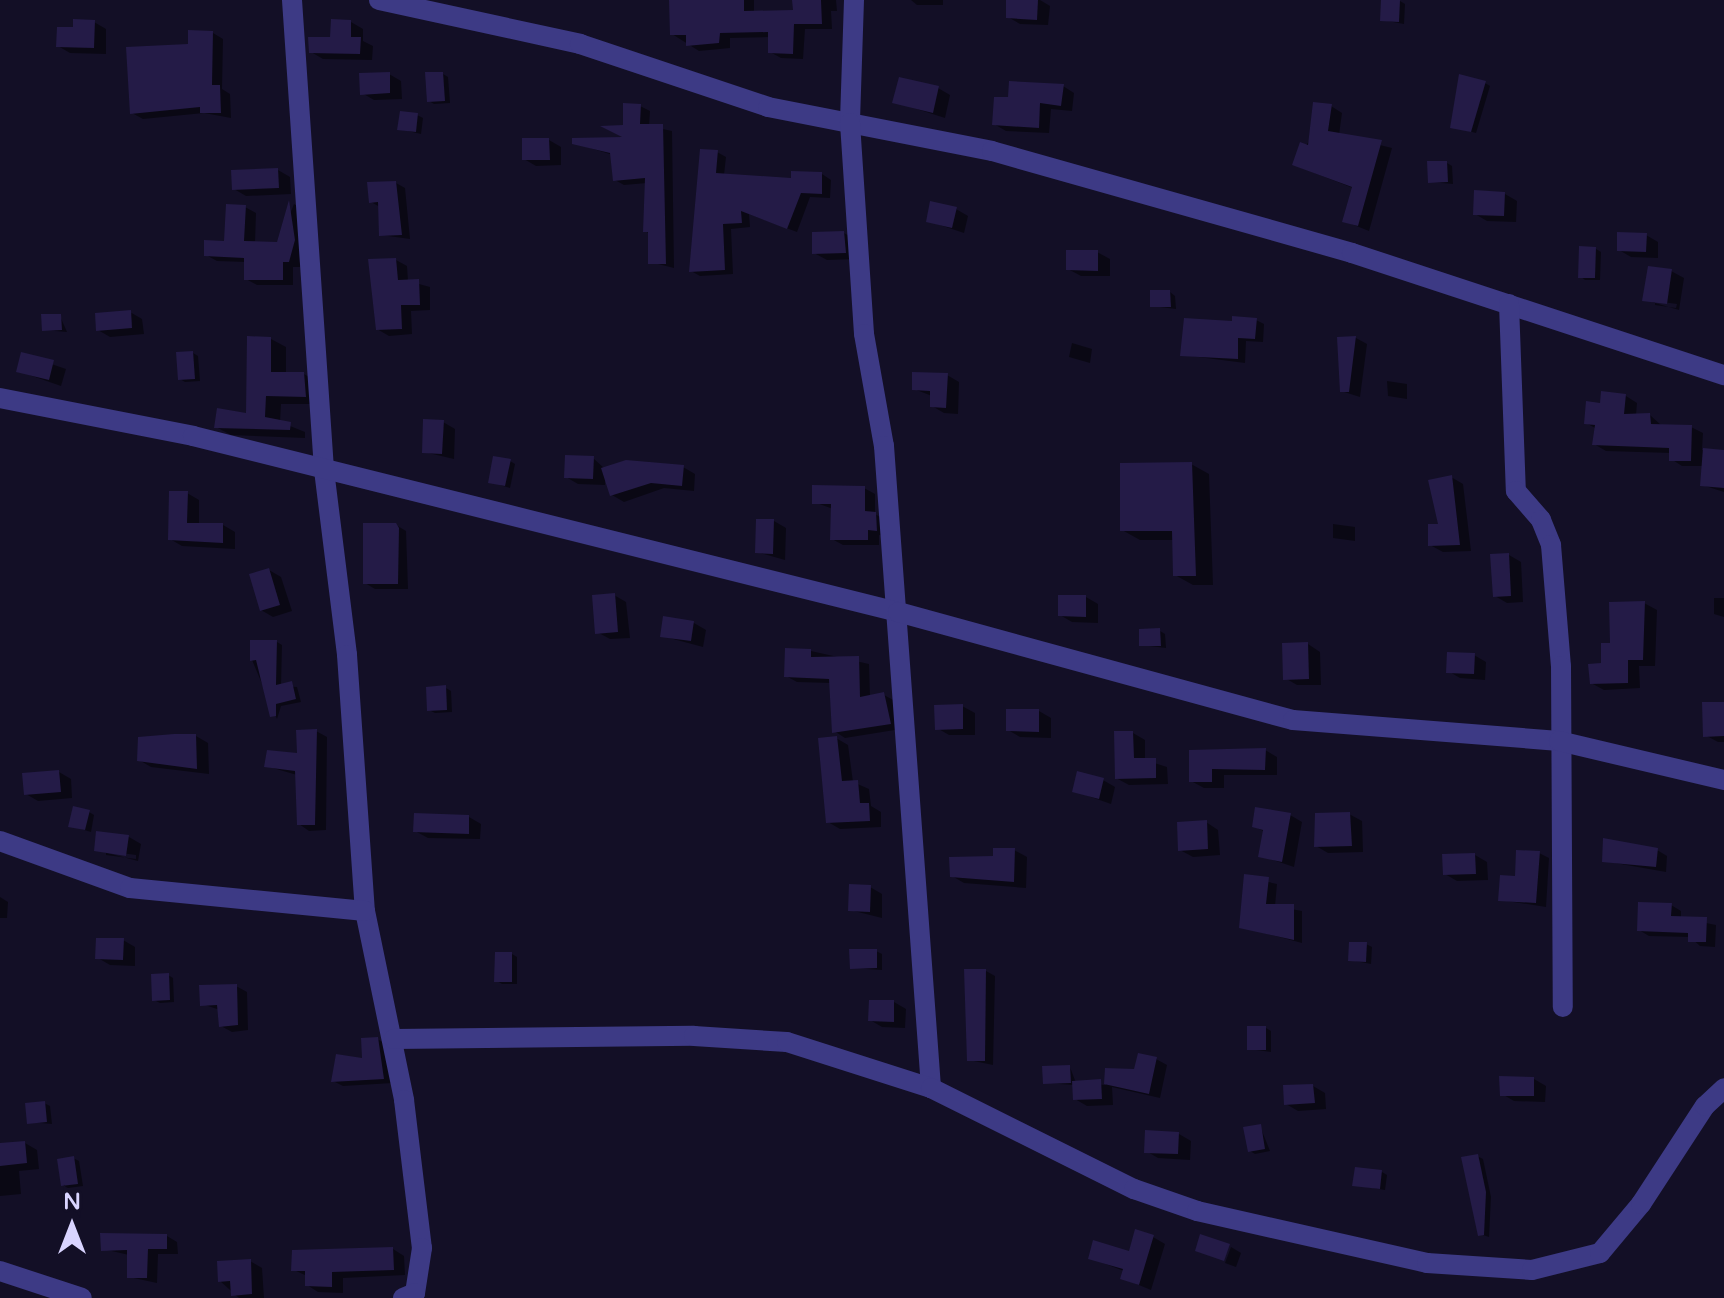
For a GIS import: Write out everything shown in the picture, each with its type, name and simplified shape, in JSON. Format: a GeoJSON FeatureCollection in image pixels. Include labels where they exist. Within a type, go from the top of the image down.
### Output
{"type":"FeatureCollection","features":[{"type":"Feature","properties":{"kind":"street"},"geometry":{"type":"LineString","coordinates":[[292,0],[324,470],[347,655],[365,911],[394,1039],[422,1248],[415,1293],[403,1298]]}},
{"type":"Feature","properties":{"kind":"street"},"geometry":{"type":"LineString","coordinates":[[379,0],[580,44],[768,107],[992,151],[1352,253],[1724,375]]}},
{"type":"Feature","properties":{"kind":"street"},"geometry":{"type":"LineString","coordinates":[[854,0],[850,123],[864,334],[884,446],[931,1088]]}},
{"type":"Feature","properties":{"kind":"street"},"geometry":{"type":"LineString","coordinates":[[1509,304],[1512,461],[1516,491],[1541,520],[1551,545],[1561,666],[1559,741],[1563,1007]]}},
{"type":"Feature","properties":{"kind":"street"},"geometry":{"type":"LineString","coordinates":[[0,398],[193,436],[898,612],[1293,720],[1559,741],[1724,780]]}},
{"type":"Feature","properties":{"kind":"street"},"geometry":{"type":"LineString","coordinates":[[0,841],[130,888],[365,911]]}},
{"type":"Feature","properties":{"kind":"street"},"geometry":{"type":"LineString","coordinates":[[394,1039],[694,1036],[787,1042],[931,1088],[1134,1189],[1197,1211],[1427,1263],[1532,1270],[1600,1253],[1641,1204],[1705,1106],[1724,1088]]}},
{"type":"Feature","properties":{"kind":"street"},"geometry":{"type":"LineString","coordinates":[[0,1271],[82,1298]]}},
{"type":"Feature","properties":{"kind":"building"},"geometry":{"type":"Polygon","coordinates":[[[669,0],[744,0],[744,11],[793,10],[792,0],[821,0],[822,24],[794,24],[793,54],[768,53],[768,32],[720,33],[719,43],[686,46],[686,35],[670,35],[669,0]]]}},
{"type":"Feature","properties":{"kind":"building"},"geometry":{"type":"Polygon","coordinates":[[[1006,0],[1038,0],[1037,20],[1006,18],[1006,0]]]}},
{"type":"Feature","properties":{"kind":"building"},"geometry":{"type":"Polygon","coordinates":[[[1381,0],[1400,0],[1399,22],[1380,21],[1381,0]]]}},
{"type":"Feature","properties":{"kind":"building"},"geometry":{"type":"Polygon","coordinates":[[[73,19],[95,20],[94,48],[56,47],[57,27],[73,27],[73,19]]]}},
{"type":"Feature","properties":{"kind":"building"},"geometry":{"type":"Polygon","coordinates":[[[331,19],[351,20],[351,37],[361,37],[360,54],[309,53],[308,37],[330,37],[331,19]]]}},
{"type":"Feature","properties":{"kind":"building"},"geometry":{"type":"Polygon","coordinates":[[[188,30],[213,31],[212,85],[220,85],[221,113],[200,113],[200,107],[130,114],[126,47],[188,44],[188,30]]]}},
{"type":"Feature","properties":{"kind":"building"},"geometry":{"type":"Polygon","coordinates":[[[390,72],[390,93],[360,95],[359,73],[390,72]]]}},
{"type":"Feature","properties":{"kind":"building"},"geometry":{"type":"Polygon","coordinates":[[[425,72],[443,72],[445,101],[427,102],[425,72]]]}},
{"type":"Feature","properties":{"kind":"building"},"geometry":{"type":"Polygon","coordinates":[[[1459,74],[1486,81],[1471,132],[1450,128],[1459,74]]]}},
{"type":"Feature","properties":{"kind":"building"},"geometry":{"type":"Polygon","coordinates":[[[899,77],[939,86],[933,113],[892,103],[899,77]]]}},
{"type":"Feature","properties":{"kind":"building"},"geometry":{"type":"Polygon","coordinates":[[[1009,81],[1064,84],[1061,106],[1040,103],[1039,128],[992,125],[994,97],[1008,97],[1009,81]]]}},
{"type":"Feature","properties":{"kind":"building"},"geometry":{"type":"Polygon","coordinates":[[[1313,102],[1332,104],[1328,131],[1382,140],[1358,226],[1342,222],[1352,187],[1292,165],[1300,142],[1308,145],[1313,102]]]}},
{"type":"Feature","properties":{"kind":"building"},"geometry":{"type":"Polygon","coordinates":[[[623,103],[641,104],[640,124],[663,124],[666,264],[648,264],[648,232],[643,232],[645,178],[613,181],[610,153],[572,144],[572,138],[622,137],[600,126],[623,125],[623,103]]]}},
{"type":"Feature","properties":{"kind":"building"},"geometry":{"type":"Polygon","coordinates":[[[400,111],[418,113],[416,132],[397,130],[400,111]]]}},
{"type":"Feature","properties":{"kind":"building"},"geometry":{"type":"Polygon","coordinates":[[[522,138],[549,138],[550,160],[522,160],[522,138]]]}},
{"type":"Feature","properties":{"kind":"building"},"geometry":{"type":"Polygon","coordinates":[[[700,149],[718,150],[716,173],[791,178],[791,171],[822,172],[822,194],[801,193],[787,229],[741,211],[742,223],[723,224],[725,270],[689,272],[700,149]]]}},
{"type":"Feature","properties":{"kind":"building"},"geometry":{"type":"Polygon","coordinates":[[[1427,161],[1447,161],[1448,182],[1428,183],[1427,161]]]}},
{"type":"Feature","properties":{"kind":"building"},"geometry":{"type":"Polygon","coordinates":[[[278,168],[279,188],[232,190],[231,170],[278,168]]]}},
{"type":"Feature","properties":{"kind":"building"},"geometry":{"type":"Polygon","coordinates":[[[396,181],[402,235],[379,236],[378,202],[369,203],[367,182],[396,181]]]}},
{"type":"Feature","properties":{"kind":"building"},"geometry":{"type":"Polygon","coordinates":[[[1474,190],[1505,192],[1504,216],[1473,215],[1474,190]]]}},
{"type":"Feature","properties":{"kind":"building"},"geometry":{"type":"Polygon","coordinates":[[[289,200],[295,240],[289,262],[283,262],[283,280],[244,280],[244,258],[204,256],[204,240],[224,241],[226,204],[246,205],[244,241],[277,242],[289,200]]]}},
{"type":"Feature","properties":{"kind":"building"},"geometry":{"type":"Polygon","coordinates":[[[930,201],[957,207],[952,228],[926,222],[930,201]]]}},
{"type":"Feature","properties":{"kind":"building"},"geometry":{"type":"Polygon","coordinates":[[[844,231],[846,253],[812,254],[812,232],[844,231]]]}},
{"type":"Feature","properties":{"kind":"building"},"geometry":{"type":"Polygon","coordinates":[[[1617,232],[1647,233],[1646,252],[1617,251],[1617,232]]]}},
{"type":"Feature","properties":{"kind":"building"},"geometry":{"type":"Polygon","coordinates":[[[1579,246],[1596,247],[1595,278],[1578,278],[1579,246]]]}},
{"type":"Feature","properties":{"kind":"building"},"geometry":{"type":"Polygon","coordinates":[[[1066,250],[1098,250],[1098,271],[1066,270],[1066,250]]]}},
{"type":"Feature","properties":{"kind":"building"},"geometry":{"type":"Polygon","coordinates":[[[396,258],[398,280],[419,279],[420,305],[401,305],[402,329],[376,330],[368,259],[396,258]]]}},
{"type":"Feature","properties":{"kind":"building"},"geometry":{"type":"Polygon","coordinates":[[[1648,266],[1672,269],[1667,304],[1642,301],[1648,266]]]}},
{"type":"Feature","properties":{"kind":"building"},"geometry":{"type":"Polygon","coordinates":[[[1150,290],[1170,290],[1171,307],[1150,307],[1150,290]]]}},
{"type":"Feature","properties":{"kind":"building"},"geometry":{"type":"Polygon","coordinates":[[[131,310],[132,328],[96,331],[95,313],[131,310]]]}},
{"type":"Feature","properties":{"kind":"building"},"geometry":{"type":"Polygon","coordinates":[[[41,314],[61,314],[62,330],[42,331],[41,314]]]}},
{"type":"Feature","properties":{"kind":"building"},"geometry":{"type":"Polygon","coordinates":[[[1232,316],[1257,318],[1255,339],[1238,338],[1238,359],[1180,356],[1184,318],[1232,321],[1232,316]]]}},
{"type":"Feature","properties":{"kind":"building"},"geometry":{"type":"Polygon","coordinates":[[[247,336],[271,337],[271,372],[304,372],[306,397],[266,396],[265,417],[291,422],[290,430],[214,428],[217,408],[246,413],[247,336]]]}},
{"type":"Feature","properties":{"kind":"building"},"geometry":{"type":"Polygon","coordinates":[[[1356,336],[1349,392],[1340,392],[1337,337],[1356,336]]]}},
{"type":"Feature","properties":{"kind":"building"},"geometry":{"type":"Polygon","coordinates":[[[193,351],[195,379],[178,380],[176,352],[193,351]]]}},
{"type":"Feature","properties":{"kind":"building"},"geometry":{"type":"Polygon","coordinates":[[[21,352],[54,360],[49,380],[16,372],[21,352]]]}},
{"type":"Feature","properties":{"kind":"building"},"geometry":{"type":"Polygon","coordinates":[[[912,372],[948,373],[946,408],[930,407],[930,391],[912,390],[912,372]]]}},
{"type":"Feature","properties":{"kind":"building"},"geometry":{"type":"Polygon","coordinates":[[[1601,391],[1626,394],[1624,414],[1650,413],[1651,424],[1692,425],[1691,461],[1669,461],[1669,448],[1592,445],[1595,425],[1584,424],[1586,401],[1600,403],[1601,391]]]}},
{"type":"Feature","properties":{"kind":"building"},"geometry":{"type":"Polygon","coordinates":[[[423,419],[444,420],[442,454],[422,453],[423,419]]]}},
{"type":"Feature","properties":{"kind":"building"},"geometry":{"type":"Polygon","coordinates":[[[1703,448],[1724,450],[1724,488],[1700,486],[1703,448]]]}},
{"type":"Feature","properties":{"kind":"building"},"geometry":{"type":"Polygon","coordinates":[[[565,455],[594,456],[593,479],[564,478],[565,455]]]}},
{"type":"Feature","properties":{"kind":"building"},"geometry":{"type":"Polygon","coordinates":[[[493,456],[511,459],[505,486],[488,483],[493,456]]]}},
{"type":"Feature","properties":{"kind":"building"},"geometry":{"type":"Polygon","coordinates":[[[626,460],[684,465],[682,486],[651,483],[610,496],[601,468],[626,460]]]}},
{"type":"Feature","properties":{"kind":"building"},"geometry":{"type":"Polygon","coordinates":[[[1192,462],[1196,576],[1173,576],[1172,531],[1120,531],[1120,463],[1192,462]]]}},
{"type":"Feature","properties":{"kind":"building"},"geometry":{"type":"Polygon","coordinates":[[[1452,475],[1460,545],[1428,546],[1428,524],[1438,524],[1428,480],[1452,475]]]}},
{"type":"Feature","properties":{"kind":"building"},"geometry":{"type":"Polygon","coordinates":[[[812,485],[865,486],[865,511],[876,512],[877,531],[868,530],[868,540],[830,540],[831,504],[812,504],[812,485]]]}},
{"type":"Feature","properties":{"kind":"building"},"geometry":{"type":"Polygon","coordinates":[[[169,491],[188,491],[187,523],[223,523],[223,543],[168,540],[169,491]]]}},
{"type":"Feature","properties":{"kind":"building"},"geometry":{"type":"Polygon","coordinates":[[[756,519],[774,519],[773,554],[755,553],[756,519]]]}},
{"type":"Feature","properties":{"kind":"building"},"geometry":{"type":"Polygon","coordinates":[[[363,523],[396,523],[399,528],[398,584],[363,584],[363,523]]]}},
{"type":"Feature","properties":{"kind":"building"},"geometry":{"type":"Polygon","coordinates":[[[1509,553],[1511,596],[1493,597],[1490,554],[1509,553]]]}},
{"type":"Feature","properties":{"kind":"building"},"geometry":{"type":"Polygon","coordinates":[[[269,568],[280,605],[260,611],[249,574],[269,568]]]}},
{"type":"Feature","properties":{"kind":"building"},"geometry":{"type":"Polygon","coordinates":[[[615,593],[618,632],[595,634],[592,595],[615,593]]]}},
{"type":"Feature","properties":{"kind":"building"},"geometry":{"type":"Polygon","coordinates":[[[1058,595],[1086,595],[1086,617],[1058,616],[1058,595]]]}},
{"type":"Feature","properties":{"kind":"building"},"geometry":{"type":"Polygon","coordinates":[[[1645,601],[1643,660],[1628,660],[1628,683],[1590,684],[1588,664],[1601,663],[1601,643],[1610,643],[1609,602],[1645,601]]]}},
{"type":"Feature","properties":{"kind":"building"},"geometry":{"type":"Polygon","coordinates":[[[663,616],[694,621],[691,641],[660,637],[663,616]]]}},
{"type":"Feature","properties":{"kind":"building"},"geometry":{"type":"Polygon","coordinates":[[[1160,628],[1161,646],[1139,646],[1139,629],[1160,628]]]}},
{"type":"Feature","properties":{"kind":"building"},"geometry":{"type":"Polygon","coordinates":[[[250,640],[277,640],[276,685],[292,681],[296,699],[276,704],[276,716],[270,717],[256,660],[250,661],[250,640]]]}},
{"type":"Feature","properties":{"kind":"building"},"geometry":{"type":"Polygon","coordinates":[[[1308,642],[1309,679],[1283,680],[1282,643],[1308,642]]]}},
{"type":"Feature","properties":{"kind":"building"},"geometry":{"type":"Polygon","coordinates":[[[785,648],[811,649],[811,657],[859,656],[860,697],[884,692],[891,724],[832,733],[829,679],[784,677],[785,648]]]}},
{"type":"Feature","properties":{"kind":"building"},"geometry":{"type":"Polygon","coordinates":[[[1447,652],[1475,653],[1474,674],[1446,673],[1447,652]]]}},
{"type":"Feature","properties":{"kind":"building"},"geometry":{"type":"Polygon","coordinates":[[[446,685],[447,710],[427,711],[426,687],[446,685]]]}},
{"type":"Feature","properties":{"kind":"building"},"geometry":{"type":"Polygon","coordinates":[[[1702,702],[1724,702],[1724,736],[1703,737],[1702,702]]]}},
{"type":"Feature","properties":{"kind":"building"},"geometry":{"type":"Polygon","coordinates":[[[963,704],[963,729],[935,730],[934,705],[963,704]]]}},
{"type":"Feature","properties":{"kind":"building"},"geometry":{"type":"Polygon","coordinates":[[[1006,709],[1039,709],[1039,732],[1006,731],[1006,709]]]}},
{"type":"Feature","properties":{"kind":"building"},"geometry":{"type":"Polygon","coordinates":[[[317,729],[315,825],[297,825],[295,771],[264,767],[267,750],[297,753],[296,730],[317,729]]]}},
{"type":"Feature","properties":{"kind":"building"},"geometry":{"type":"Polygon","coordinates":[[[1114,731],[1133,731],[1134,758],[1156,758],[1156,778],[1115,779],[1114,731]]]}},
{"type":"Feature","properties":{"kind":"building"},"geometry":{"type":"Polygon","coordinates":[[[196,734],[197,769],[137,761],[138,737],[196,734]]]}},
{"type":"Feature","properties":{"kind":"building"},"geometry":{"type":"Polygon","coordinates":[[[837,736],[842,781],[858,780],[860,803],[869,803],[870,821],[826,823],[818,738],[837,736]]]}},
{"type":"Feature","properties":{"kind":"building"},"geometry":{"type":"Polygon","coordinates":[[[1266,748],[1265,770],[1212,769],[1212,782],[1189,782],[1189,750],[1266,748]]]}},
{"type":"Feature","properties":{"kind":"building"},"geometry":{"type":"Polygon","coordinates":[[[59,770],[61,792],[24,795],[22,773],[59,770]]]}},
{"type":"Feature","properties":{"kind":"building"},"geometry":{"type":"Polygon","coordinates":[[[1077,771],[1104,778],[1099,799],[1072,792],[1077,771]]]}},
{"type":"Feature","properties":{"kind":"building"},"geometry":{"type":"Polygon","coordinates":[[[73,806],[90,810],[85,830],[68,827],[73,806]]]}},
{"type":"Feature","properties":{"kind":"building"},"geometry":{"type":"Polygon","coordinates":[[[1255,807],[1291,813],[1282,862],[1258,857],[1263,830],[1252,827],[1255,807]]]}},
{"type":"Feature","properties":{"kind":"building"},"geometry":{"type":"Polygon","coordinates":[[[1350,812],[1352,846],[1314,847],[1315,813],[1350,812]]]}},
{"type":"Feature","properties":{"kind":"building"},"geometry":{"type":"Polygon","coordinates":[[[414,813],[469,815],[469,834],[413,832],[414,813]]]}},
{"type":"Feature","properties":{"kind":"building"},"geometry":{"type":"Polygon","coordinates":[[[1207,820],[1208,849],[1178,851],[1177,822],[1207,820]]]}},
{"type":"Feature","properties":{"kind":"building"},"geometry":{"type":"Polygon","coordinates":[[[96,831],[129,835],[126,856],[94,851],[96,831]]]}},
{"type":"Feature","properties":{"kind":"building"},"geometry":{"type":"Polygon","coordinates":[[[1603,838],[1658,848],[1656,867],[1602,862],[1603,838]]]}},
{"type":"Feature","properties":{"kind":"building"},"geometry":{"type":"Polygon","coordinates":[[[993,848],[1015,848],[1014,882],[950,877],[949,857],[993,856],[993,848]]]}},
{"type":"Feature","properties":{"kind":"building"},"geometry":{"type":"Polygon","coordinates":[[[1516,850],[1540,851],[1536,903],[1498,901],[1500,875],[1515,876],[1516,850]]]}},
{"type":"Feature","properties":{"kind":"building"},"geometry":{"type":"Polygon","coordinates":[[[1475,853],[1476,874],[1443,875],[1442,854],[1475,853]]]}},
{"type":"Feature","properties":{"kind":"building"},"geometry":{"type":"Polygon","coordinates":[[[1244,874],[1269,877],[1266,904],[1294,904],[1294,940],[1239,928],[1244,874]]]}},
{"type":"Feature","properties":{"kind":"building"},"geometry":{"type":"Polygon","coordinates":[[[849,884],[871,885],[870,912],[848,911],[849,884]]]}},
{"type":"Feature","properties":{"kind":"building"},"geometry":{"type":"Polygon","coordinates":[[[1638,902],[1672,903],[1671,916],[1707,917],[1706,942],[1688,942],[1688,933],[1637,931],[1638,902]]]}},
{"type":"Feature","properties":{"kind":"building"},"geometry":{"type":"Polygon","coordinates":[[[96,938],[124,938],[123,960],[95,959],[96,938]]]}},
{"type":"Feature","properties":{"kind":"building"},"geometry":{"type":"Polygon","coordinates":[[[1349,942],[1367,942],[1366,962],[1348,961],[1349,942]]]}},
{"type":"Feature","properties":{"kind":"building"},"geometry":{"type":"Polygon","coordinates":[[[849,949],[877,949],[877,968],[850,969],[849,949]]]}},
{"type":"Feature","properties":{"kind":"building"},"geometry":{"type":"Polygon","coordinates":[[[495,952],[512,952],[512,982],[494,982],[495,952]]]}},
{"type":"Feature","properties":{"kind":"building"},"geometry":{"type":"Polygon","coordinates":[[[964,969],[986,969],[985,1061],[967,1061],[964,969]]]}},
{"type":"Feature","properties":{"kind":"building"},"geometry":{"type":"Polygon","coordinates":[[[169,973],[170,1000],[152,1001],[151,974],[169,973]]]}},
{"type":"Feature","properties":{"kind":"building"},"geometry":{"type":"Polygon","coordinates":[[[237,984],[238,1025],[219,1027],[217,1005],[200,1006],[199,985],[237,984]]]}},
{"type":"Feature","properties":{"kind":"building"},"geometry":{"type":"Polygon","coordinates":[[[869,1000],[894,1000],[894,1022],[868,1021],[869,1000]]]}},
{"type":"Feature","properties":{"kind":"building"},"geometry":{"type":"Polygon","coordinates":[[[1247,1026],[1266,1026],[1266,1050],[1247,1050],[1247,1026]]]}},
{"type":"Feature","properties":{"kind":"building"},"geometry":{"type":"Polygon","coordinates":[[[378,1037],[384,1079],[331,1082],[336,1054],[362,1058],[361,1038],[378,1037]]]}},
{"type":"Feature","properties":{"kind":"building"},"geometry":{"type":"Polygon","coordinates":[[[1138,1053],[1157,1057],[1149,1094],[1104,1084],[1105,1068],[1134,1069],[1138,1053]]]}},
{"type":"Feature","properties":{"kind":"building"},"geometry":{"type":"Polygon","coordinates":[[[1070,1065],[1071,1083],[1043,1084],[1042,1066],[1070,1065]]]}},
{"type":"Feature","properties":{"kind":"building"},"geometry":{"type":"Polygon","coordinates":[[[1499,1076],[1534,1077],[1534,1096],[1500,1096],[1499,1076]]]}},
{"type":"Feature","properties":{"kind":"building"},"geometry":{"type":"Polygon","coordinates":[[[1101,1079],[1102,1099],[1073,1100],[1072,1081],[1101,1079]]]}},
{"type":"Feature","properties":{"kind":"building"},"geometry":{"type":"Polygon","coordinates":[[[1313,1084],[1315,1103],[1284,1105],[1283,1085],[1313,1084]]]}},
{"type":"Feature","properties":{"kind":"building"},"geometry":{"type":"Polygon","coordinates":[[[45,1101],[47,1122],[27,1124],[25,1103],[45,1101]]]}},
{"type":"Feature","properties":{"kind":"building"},"geometry":{"type":"Polygon","coordinates":[[[1261,1124],[1265,1149],[1248,1152],[1243,1127],[1261,1124]]]}},
{"type":"Feature","properties":{"kind":"building"},"geometry":{"type":"Polygon","coordinates":[[[1145,1130],[1179,1132],[1178,1154],[1144,1153],[1145,1130]]]}},
{"type":"Feature","properties":{"kind":"building"},"geometry":{"type":"Polygon","coordinates":[[[25,1141],[27,1163],[0,1166],[0,1143],[25,1141]]]}},
{"type":"Feature","properties":{"kind":"building"},"geometry":{"type":"Polygon","coordinates":[[[1478,1154],[1486,1192],[1484,1235],[1478,1236],[1461,1157],[1478,1154]]]}},
{"type":"Feature","properties":{"kind":"building"},"geometry":{"type":"Polygon","coordinates":[[[74,1156],[78,1184],[61,1186],[57,1159],[74,1156]]]}},
{"type":"Feature","properties":{"kind":"building"},"geometry":{"type":"Polygon","coordinates":[[[1355,1167],[1382,1170],[1380,1189],[1352,1186],[1355,1167]]]}},
{"type":"Feature","properties":{"kind":"building"},"geometry":{"type":"Polygon","coordinates":[[[1135,1229],[1154,1235],[1139,1285],[1120,1279],[1123,1269],[1088,1259],[1093,1240],[1129,1251],[1135,1229]]]}},
{"type":"Feature","properties":{"kind":"building"},"geometry":{"type":"Polygon","coordinates":[[[100,1233],[167,1234],[167,1249],[148,1249],[147,1278],[127,1278],[127,1250],[101,1251],[100,1233]]]}},
{"type":"Feature","properties":{"kind":"building"},"geometry":{"type":"Polygon","coordinates":[[[1200,1234],[1230,1244],[1224,1261],[1195,1251],[1200,1234]]]}},
{"type":"Feature","properties":{"kind":"building"},"geometry":{"type":"Polygon","coordinates":[[[393,1247],[394,1270],[332,1272],[332,1287],[305,1286],[305,1271],[291,1271],[292,1250],[393,1247]]]}},
{"type":"Feature","properties":{"kind":"building"},"geometry":{"type":"Polygon","coordinates":[[[251,1259],[252,1294],[231,1296],[230,1281],[218,1282],[217,1261],[251,1259]]]}}]}
